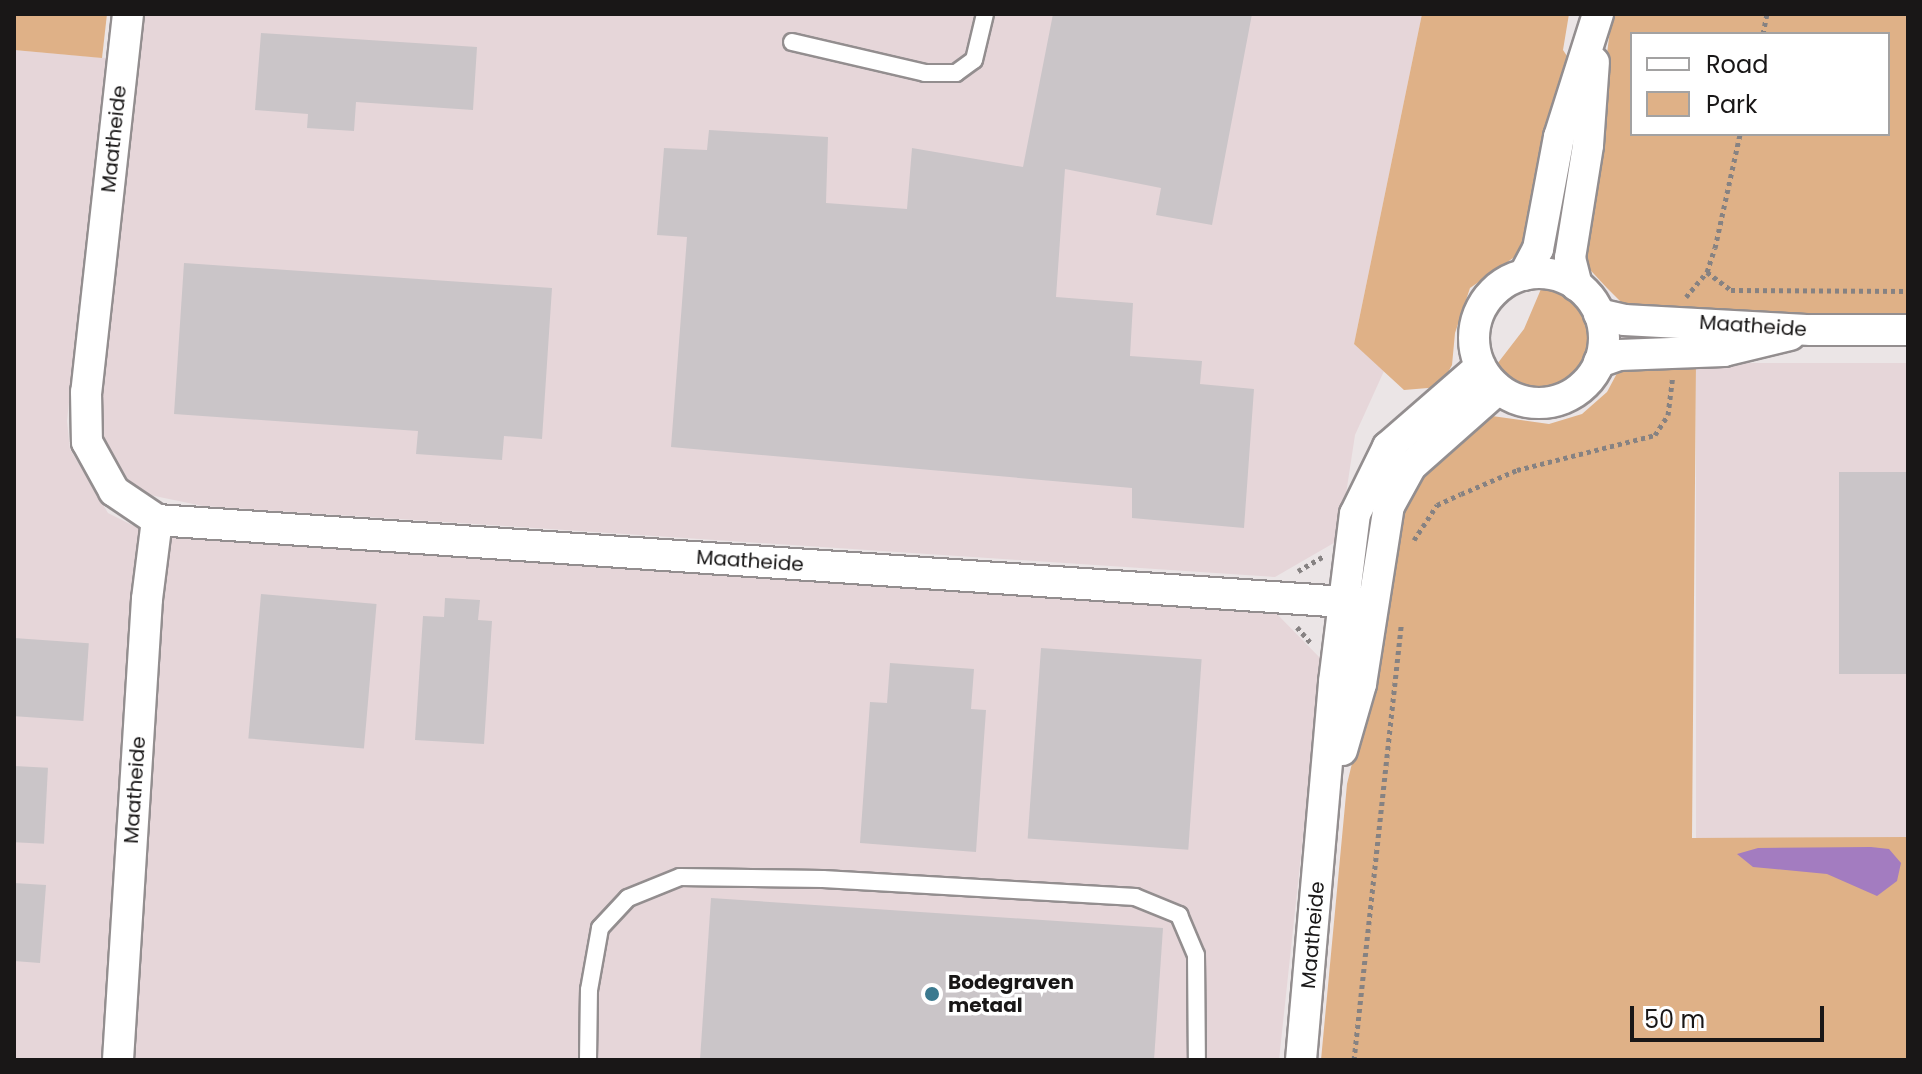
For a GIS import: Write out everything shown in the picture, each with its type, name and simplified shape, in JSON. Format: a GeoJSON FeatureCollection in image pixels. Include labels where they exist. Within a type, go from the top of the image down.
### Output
{"type":"FeatureCollection","features":[{"type":"Feature","properties":{"kind":"street","name":"Maatheide"},"geometry":{"type":"LineString","coordinates":[[128,14],[86,392],[87,442],[114,491],[157,520],[1357,603]]}},
{"type":"Feature","properties":{"kind":"street"},"geometry":{"type":"LineString","coordinates":[[1524,275],[1561,277],[1577,286],[1599,314],[1603,331],[1599,362],[1579,389],[1561,400],[1528,402],[1489,378],[1474,348],[1480,310],[1491,294],[1524,275],[1538,249],[1559,137],[1596,21]]}},
{"type":"Feature","properties":{"kind":"street"},"geometry":{"type":"LineString","coordinates":[[1577,286],[1570,258],[1588,145],[1596,21]]}},
{"type":"Feature","properties":{"kind":"street","name":"Maatheide"},"geometry":{"type":"LineString","coordinates":[[1599,314],[1811,330],[1908,330]]}},
{"type":"Feature","properties":{"kind":"street"},"geometry":{"type":"LineString","coordinates":[[1599,362],[1619,355],[1724,351],[1811,330]]}},
{"type":"Feature","properties":{"kind":"street","name":"Maatheide"},"geometry":{"type":"LineString","coordinates":[[1301,1060],[1325,810],[1357,603],[1355,514],[1388,447],[1489,378]]}},
{"type":"Feature","properties":{"kind":"street","name":"Maatheide"},"geometry":{"type":"LineString","coordinates":[[118,1060],[147,599],[157,520]]}},
{"type":"Feature","properties":{"kind":"lane"},"geometry":{"type":"LineString","coordinates":[[792,42],[925,73],[956,73],[974,60],[985,14]]}},
{"type":"Feature","properties":{"kind":"lane"},"geometry":{"type":"LineString","coordinates":[[588,1060],[589,990],[600,928],[628,898],[680,877],[823,879],[1135,897],[1179,915],[1196,955],[1197,1060]]}},
{"type":"Feature","properties":{"kind":"path"},"geometry":{"type":"LineString","coordinates":[[1684,322],[1687,294],[1707,272],[1740,136]]}},
{"type":"Feature","properties":{"kind":"path"},"geometry":{"type":"LineString","coordinates":[[1707,272],[1731,290],[1908,291]]}},
{"type":"Feature","properties":{"kind":"path"},"geometry":{"type":"LineString","coordinates":[[1412,550],[1423,522],[1437,505],[1517,470],[1655,435],[1672,397],[1676,353]]}},
{"type":"Feature","properties":{"kind":"path"},"geometry":{"type":"LineString","coordinates":[[1354,1060],[1402,620]]}},
{"type":"Feature","properties":{"kind":"shaded area"},"geometry":{"type":"Polygon","coordinates":[[[143,14],[1422,14],[1354,344],[1384,371],[1355,435],[1339,540],[1275,577],[203,506],[140,493],[107,454],[99,429],[143,14]]]}},
{"type":"Feature","properties":{"kind":"shaded area"},"geometry":{"type":"Polygon","coordinates":[[[14,50],[106,58],[67,421],[70,449],[108,513],[148,533],[1274,611],[1322,660],[1279,1060],[14,1060],[14,50]]]}},
{"type":"Feature","properties":{"kind":"shaded area"},"geometry":{"type":"Polygon","coordinates":[[[1696,363],[1908,363],[1908,838],[1696,838],[1696,363]]]}},
{"type":"Feature","properties":{"kind":"shaded area"},"geometry":{"type":"Polygon","coordinates":[[[1758,848],[1889,849],[1901,863],[1897,881],[1877,896],[1827,874],[1753,867],[1737,854],[1758,848]]]}},
{"type":"Feature","properties":{"kind":"green space"},"geometry":{"type":"Polygon","coordinates":[[[14,14],[107,14],[102,58],[14,50],[14,14]]]}},
{"type":"Feature","properties":{"kind":"green space"},"geometry":{"type":"Polygon","coordinates":[[[1422,14],[1569,14],[1563,50],[1571,62],[1531,236],[1516,256],[1470,288],[1455,333],[1452,365],[1440,387],[1404,390],[1354,344],[1422,14]]]}},
{"type":"Feature","properties":{"kind":"green space"},"geometry":{"type":"Polygon","coordinates":[[[1612,14],[1908,14],[1908,318],[1652,314],[1624,305],[1581,260],[1612,14]]]}},
{"type":"Feature","properties":{"kind":"green space"},"geometry":{"type":"Polygon","coordinates":[[[1544,282],[1562,287],[1582,305],[1591,344],[1582,366],[1566,383],[1525,389],[1494,368],[1524,329],[1544,282]]]}},
{"type":"Feature","properties":{"kind":"green space"},"geometry":{"type":"Polygon","coordinates":[[[1623,362],[1696,363],[1692,838],[1908,837],[1908,1060],[1321,1060],[1347,784],[1371,685],[1392,515],[1417,471],[1472,425],[1492,416],[1549,424],[1582,414],[1607,392],[1623,362]]]}},
{"type":"Feature","properties":{"kind":"building"},"geometry":{"type":"Polygon","coordinates":[[[1053,14],[1252,14],[1212,225],[1156,215],[1161,188],[1065,169],[1056,297],[1133,303],[1130,356],[1202,361],[1200,384],[1254,389],[1244,528],[1132,518],[1132,488],[671,447],[687,237],[657,235],[664,148],[707,150],[709,130],[828,137],[826,203],[907,209],[912,148],[1023,167],[1053,14]]]}},
{"type":"Feature","properties":{"kind":"building"},"geometry":{"type":"Polygon","coordinates":[[[261,33],[477,47],[473,110],[356,102],[354,131],[307,128],[308,114],[255,110],[261,33]]]}},
{"type":"Feature","properties":{"kind":"building"},"geometry":{"type":"Polygon","coordinates":[[[184,263],[552,288],[542,439],[504,436],[502,460],[416,454],[418,431],[174,414],[184,263]]]}},
{"type":"Feature","properties":{"kind":"building"},"geometry":{"type":"Polygon","coordinates":[[[1839,472],[1908,472],[1908,674],[1839,674],[1839,472]]]}},
{"type":"Feature","properties":{"kind":"building"},"geometry":{"type":"Polygon","coordinates":[[[261,594],[377,604],[364,749],[248,738],[261,594]]]}},
{"type":"Feature","properties":{"kind":"building"},"geometry":{"type":"Polygon","coordinates":[[[445,598],[480,600],[478,620],[492,621],[484,744],[415,740],[423,616],[444,617],[445,598]]]}},
{"type":"Feature","properties":{"kind":"building"},"geometry":{"type":"Polygon","coordinates":[[[14,638],[89,643],[83,721],[14,716],[14,638]]]}},
{"type":"Feature","properties":{"kind":"building"},"geometry":{"type":"Polygon","coordinates":[[[1041,648],[1202,659],[1188,850],[1028,839],[1041,648]]]}},
{"type":"Feature","properties":{"kind":"building"},"geometry":{"type":"Polygon","coordinates":[[[890,663],[974,669],[971,709],[986,710],[976,852],[860,843],[870,702],[887,703],[890,663]]]}},
{"type":"Feature","properties":{"kind":"building"},"geometry":{"type":"Polygon","coordinates":[[[14,766],[48,768],[44,844],[14,842],[14,766]]]}},
{"type":"Feature","properties":{"kind":"building"},"geometry":{"type":"Polygon","coordinates":[[[14,883],[46,885],[40,963],[14,961],[14,883]]]}},
{"type":"Feature","properties":{"kind":"building","name":"Bodegraven metaal"},"geometry":{"type":"Polygon","coordinates":[[[711,898],[1163,928],[1154,1060],[700,1060],[711,898]]]}},
{"type":"Feature","properties":{"kind":"place","name":"Bodegraven metaal"},"geometry":{"type":"Point","coordinates":[932,994]}}]}
